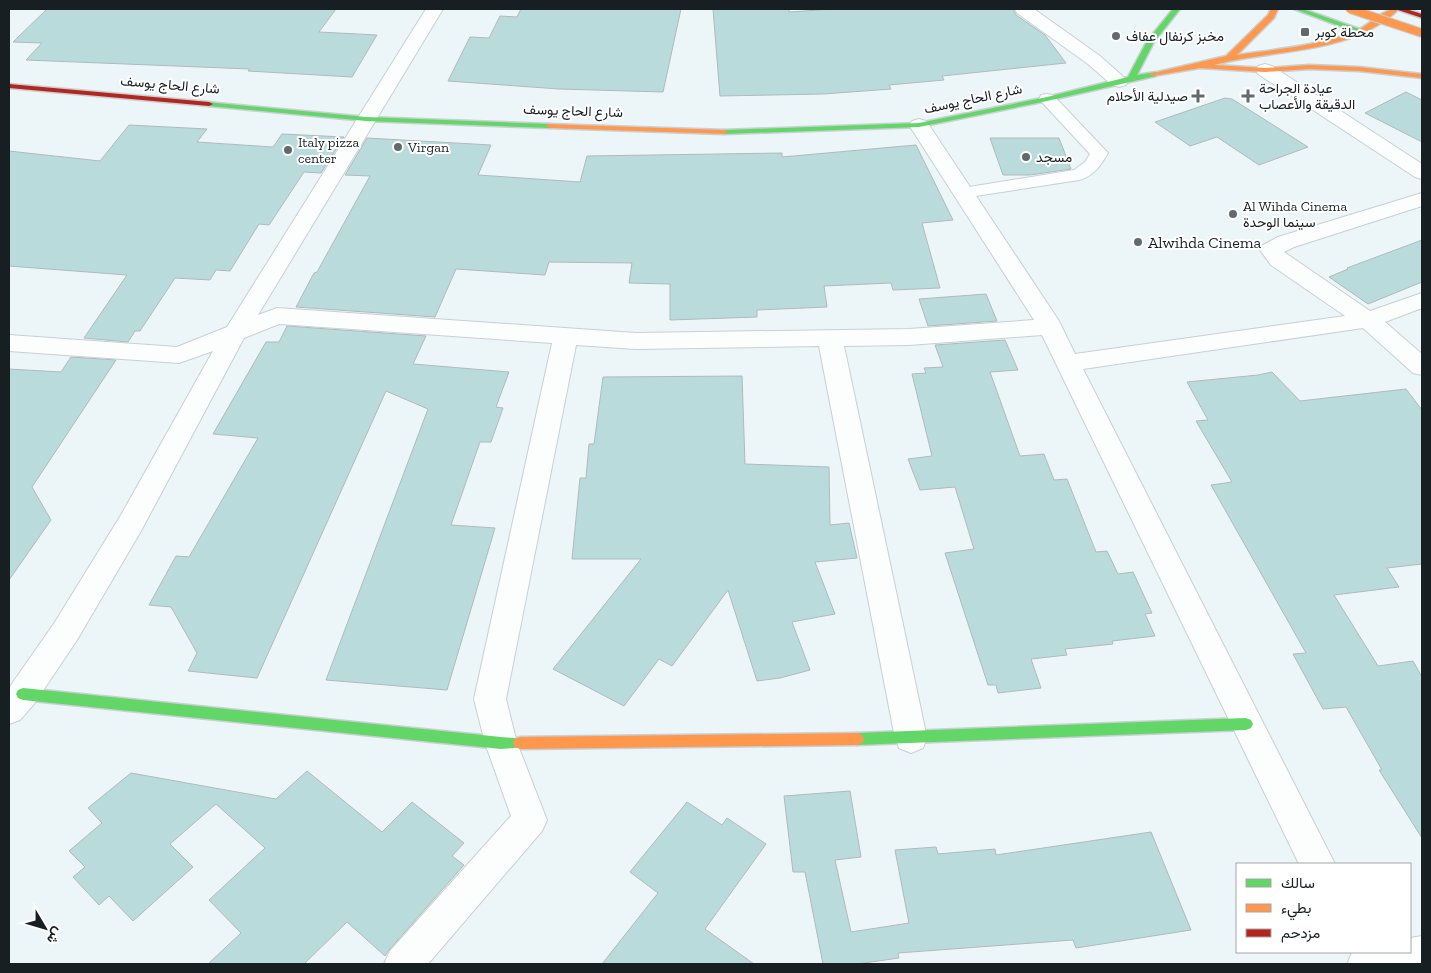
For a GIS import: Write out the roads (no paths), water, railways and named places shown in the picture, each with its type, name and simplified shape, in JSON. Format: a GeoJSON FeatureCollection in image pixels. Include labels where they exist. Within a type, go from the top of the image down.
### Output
{"type":"FeatureCollection","features":[{"type":"Feature","properties":{"kind":"main road"},"geometry":{"type":"LineString","coordinates":[[1229,58],[1271,16],[1274,9]]}},
{"type":"Feature","properties":{"kind":"main road"},"geometry":{"type":"LineString","coordinates":[[1297,9],[1361,31]]}},
{"type":"Feature","properties":{"kind":"main road"},"geometry":{"type":"LineString","coordinates":[[1350,9],[1422,33]]}},
{"type":"Feature","properties":{"kind":"main road","name":"شارع الحاج يوسف"},"geometry":{"type":"LineString","coordinates":[[9,86],[366,118],[714,132],[919,125],[1047,99],[1125,80],[1200,66],[1229,58],[1312,46],[1361,31],[1397,9]]}},
{"type":"Feature","properties":{"kind":"main road"},"geometry":{"type":"LineString","coordinates":[[1397,9],[1422,16]]}},
{"type":"Feature","properties":{"kind":"main road"},"geometry":{"type":"LineString","coordinates":[[1125,80],[1137,64],[1169,11]]}},
{"type":"Feature","properties":{"kind":"main road"},"geometry":{"type":"LineString","coordinates":[[1200,66],[1265,70],[1309,67],[1422,76]]}},
{"type":"Feature","properties":{"kind":"main road"},"geometry":{"type":"LineString","coordinates":[[16,702],[501,743],[911,738],[1246,724]]}},
{"type":"Feature","properties":{"kind":"street"},"geometry":{"type":"LineString","coordinates":[[16,702],[66,631],[131,523],[235,333],[434,9]]}},
{"type":"Feature","properties":{"kind":"street"},"geometry":{"type":"LineString","coordinates":[[1023,9],[1125,80]]}},
{"type":"Feature","properties":{"kind":"street"},"geometry":{"type":"LineString","coordinates":[[1265,70],[1422,173]]}},
{"type":"Feature","properties":{"kind":"street"},"geometry":{"type":"LineString","coordinates":[[919,125],[1050,327],[1316,863]]}},
{"type":"Feature","properties":{"kind":"street"},"geometry":{"type":"LineString","coordinates":[[1422,200],[1286,242],[1270,250],[1278,260],[1304,279],[1368,320],[1422,367]]}},
{"type":"Feature","properties":{"kind":"street"},"geometry":{"type":"LineString","coordinates":[[1068,363],[1368,320],[1422,300]]}},
{"type":"Feature","properties":{"kind":"street"},"geometry":{"type":"LineString","coordinates":[[9,343],[179,354],[278,316],[636,341],[910,337],[1050,327]]}},
{"type":"Feature","properties":{"kind":"street"},"geometry":{"type":"LineString","coordinates":[[403,964],[530,820],[501,743],[490,699],[565,337]]}},
{"type":"Feature","properties":{"kind":"street"},"geometry":{"type":"LineString","coordinates":[[830,338],[911,738]]}},
{"type":"Feature","properties":{"kind":"street"},"geometry":{"type":"LineString","coordinates":[[1366,959],[1422,955]]}},
{"type":"Feature","properties":{"kind":"lane"},"geometry":{"type":"LineString","coordinates":[[963,194],[1079,175],[1092,166],[1099,152],[1047,99]]}},
{"type":"Feature","properties":{"kind":"place","name":"محطة كوبر"},"geometry":{"type":"Point","coordinates":[1305,32]}},
{"type":"Feature","properties":{"kind":"place","name":"مخبز كرنفال عفاف"},"geometry":{"type":"Point","coordinates":[1116,36]}},
{"type":"Feature","properties":{"kind":"place","name":"صيدلية الأحلام"},"geometry":{"type":"Point","coordinates":[1198,96]}},
{"type":"Feature","properties":{"kind":"place","name":"عيادة الجراحة الدقيقة والأعصاب"},"geometry":{"type":"Point","coordinates":[1248,96]}},
{"type":"Feature","properties":{"kind":"place","name":"Virgan"},"geometry":{"type":"Point","coordinates":[398,147]}},
{"type":"Feature","properties":{"kind":"place","name":"Italy pizza center"},"geometry":{"type":"Point","coordinates":[288,150]}},
{"type":"Feature","properties":{"kind":"place","name":"مسجد"},"geometry":{"type":"Point","coordinates":[1026,157]}},
{"type":"Feature","properties":{"kind":"place","name":"Al Wihda Cinema سينما الوحدة"},"geometry":{"type":"Point","coordinates":[1233,214]}},
{"type":"Feature","properties":{"kind":"place","name":"Alwihda Cinema"},"geometry":{"type":"Point","coordinates":[1138,242]}}]}
